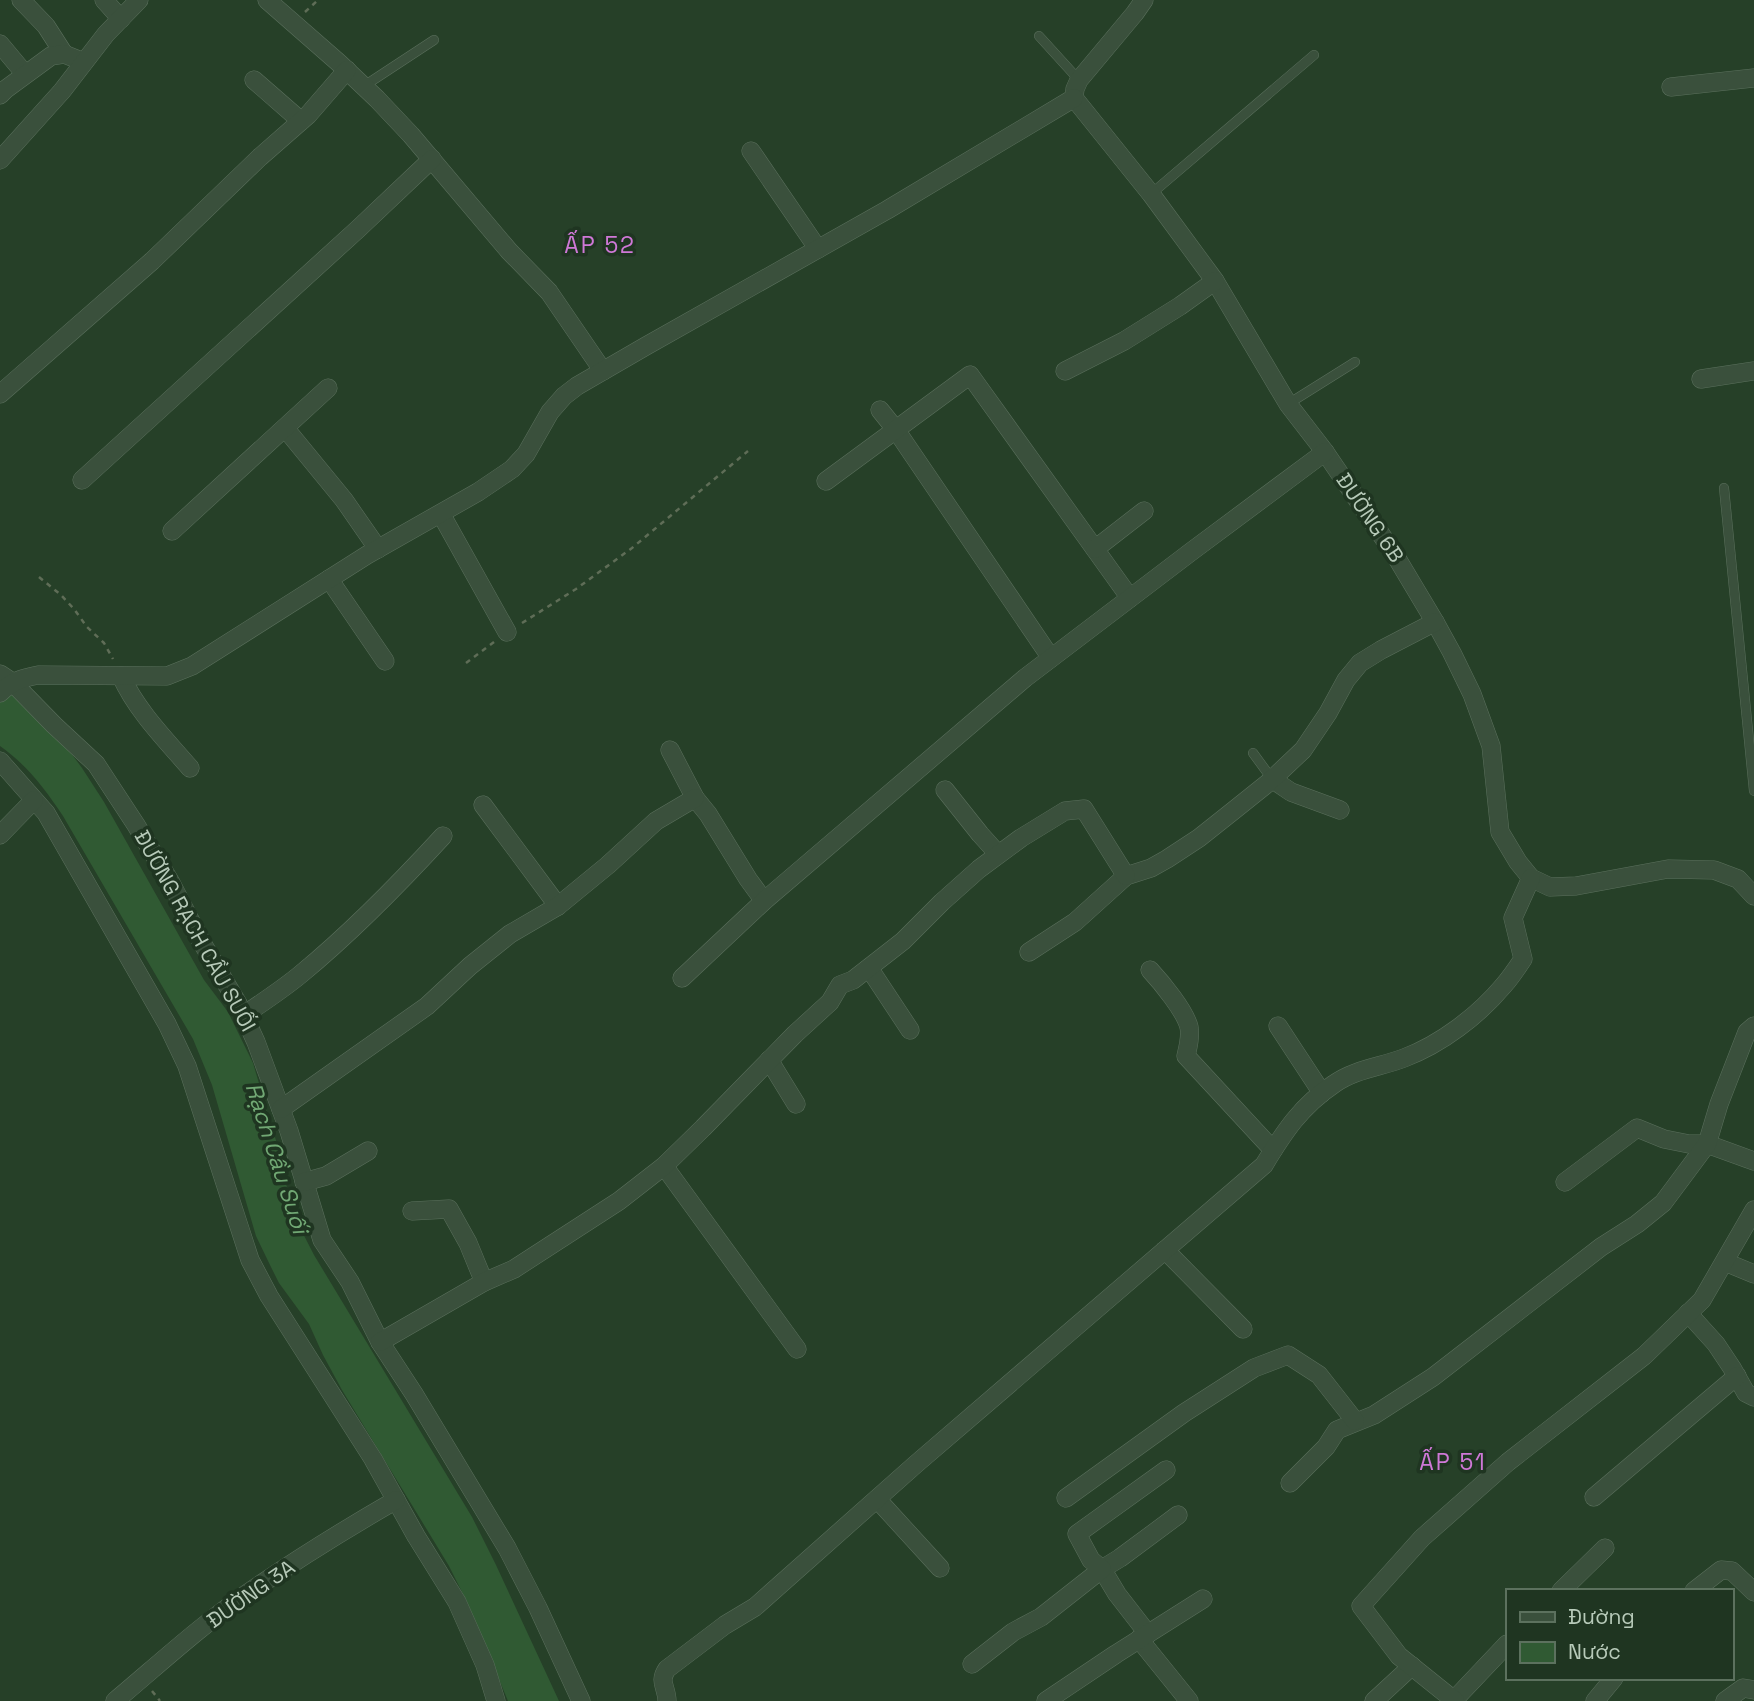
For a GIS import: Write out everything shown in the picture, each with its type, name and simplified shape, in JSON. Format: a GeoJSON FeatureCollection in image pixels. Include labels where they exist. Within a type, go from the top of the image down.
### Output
{"type":"FeatureCollection","features":[{"type":"Feature","properties":{"kind":"street"},"geometry":{"type":"LineString","coordinates":[[21,0],[46,26],[64,54]]}},
{"type":"Feature","properties":{"kind":"street"},"geometry":{"type":"LineString","coordinates":[[104,0],[121,19]]}},
{"type":"Feature","properties":{"kind":"street"},"geometry":{"type":"LineString","coordinates":[[2,152],[62,91],[139,0]]}},
{"type":"Feature","properties":{"kind":"street"},"geometry":{"type":"LineString","coordinates":[[267,0],[347,70],[411,135],[509,251],[549,292],[603,371]]}},
{"type":"Feature","properties":{"kind":"street"},"geometry":{"type":"LineString","coordinates":[[6,683],[38,675],[167,676],[192,666],[329,579],[478,492],[512,469],[526,454],[550,412],[564,396],[1074,98],[1079,80],[1144,0]]}},
{"type":"Feature","properties":{"kind":"street"},"geometry":{"type":"LineString","coordinates":[[0,44],[25,74]]}},
{"type":"Feature","properties":{"kind":"street"},"geometry":{"type":"LineString","coordinates":[[2,89],[51,56],[64,54],[84,62]]}},
{"type":"Feature","properties":{"kind":"street"},"geometry":{"type":"LineString","coordinates":[[0,394],[152,261],[301,121],[347,70]]}},
{"type":"Feature","properties":{"kind":"street"},"geometry":{"type":"LineString","coordinates":[[1671,87],[1754,78]]}},
{"type":"Feature","properties":{"kind":"street"},"geometry":{"type":"LineString","coordinates":[[254,80],[301,121]]}},
{"type":"Feature","properties":{"kind":"street","name":"ĐƯỜNG 6B"},"geometry":{"type":"LineString","coordinates":[[1074,98],[1151,194],[1215,281],[1288,404],[1325,452],[1395,555],[1435,622],[1472,694],[1491,746],[1500,832],[1531,878]]}},
{"type":"Feature","properties":{"kind":"street"},"geometry":{"type":"LineString","coordinates":[[751,151],[818,249]]}},
{"type":"Feature","properties":{"kind":"street"},"geometry":{"type":"LineString","coordinates":[[82,480],[432,159]]}},
{"type":"Feature","properties":{"kind":"street"},"geometry":{"type":"LineString","coordinates":[[1065,371],[1124,341],[1181,306],[1215,281]]}},
{"type":"Feature","properties":{"kind":"street"},"geometry":{"type":"LineString","coordinates":[[1701,379],[1754,371]]}},
{"type":"Feature","properties":{"kind":"street"},"geometry":{"type":"LineString","coordinates":[[825,481],[970,375],[1130,598]]}},
{"type":"Feature","properties":{"kind":"street"},"geometry":{"type":"LineString","coordinates":[[172,531],[328,388]]}},
{"type":"Feature","properties":{"kind":"street"},"geometry":{"type":"LineString","coordinates":[[880,410],[1051,658]]}},
{"type":"Feature","properties":{"kind":"street"},"geometry":{"type":"LineString","coordinates":[[285,428],[344,500],[379,549]]}},
{"type":"Feature","properties":{"kind":"street"},"geometry":{"type":"LineString","coordinates":[[681,978],[765,901],[1005,695],[1325,452]]}},
{"type":"Feature","properties":{"kind":"street"},"geometry":{"type":"LineString","coordinates":[[1095,549],[1144,511]]}},
{"type":"Feature","properties":{"kind":"street"},"geometry":{"type":"LineString","coordinates":[[441,513],[507,632]]}},
{"type":"Feature","properties":{"kind":"street"},"geometry":{"type":"LineString","coordinates":[[329,579],[385,661]]}},
{"type":"Feature","properties":{"kind":"street"},"geometry":{"type":"LineString","coordinates":[[1029,952],[1076,922],[1126,876],[1151,868],[1199,838],[1272,779],[1303,750],[1346,680],[1360,663],[1435,622]]}},
{"type":"Feature","properties":{"kind":"street"},"geometry":{"type":"LineString","coordinates":[[117,676],[150,722],[190,768]]}},
{"type":"Feature","properties":{"kind":"street","name":"ĐƯỜNG RẠCH CẦU SUỐI"},"geometry":{"type":"LineString","coordinates":[[6,683],[96,764],[171,883],[244,1015],[281,1109],[322,1240],[350,1282],[380,1342]]}},
{"type":"Feature","properties":{"kind":"street"},"geometry":{"type":"LineString","coordinates":[[670,750],[695,798],[765,901]]}},
{"type":"Feature","properties":{"kind":"street"},"geometry":{"type":"LineString","coordinates":[[0,761],[46,813],[167,1024],[187,1066],[250,1260],[269,1296],[373,1459],[457,1602],[485,1665],[496,1701]]}},
{"type":"Feature","properties":{"kind":"street"},"geometry":{"type":"LineString","coordinates":[[1272,779],[1290,792],[1340,810]]}},
{"type":"Feature","properties":{"kind":"street"},"geometry":{"type":"LineString","coordinates":[[945,790],[998,854]]}},
{"type":"Feature","properties":{"kind":"street"},"geometry":{"type":"LineString","coordinates":[[281,1109],[427,1006],[510,934],[558,906],[656,821],[695,798]]}},
{"type":"Feature","properties":{"kind":"street"},"geometry":{"type":"LineString","coordinates":[[0,835],[34,800]]}},
{"type":"Feature","properties":{"kind":"street"},"geometry":{"type":"LineString","coordinates":[[483,805],[558,906]]}},
{"type":"Feature","properties":{"kind":"street"},"geometry":{"type":"LineString","coordinates":[[581,1701],[538,1608],[506,1548],[380,1342],[484,1282],[514,1269],[619,1201],[664,1166],[830,1002],[840,985],[853,980],[903,941],[979,869],[1021,838],[1065,811],[1084,808],[1126,876]]}},
{"type":"Feature","properties":{"kind":"street"},"geometry":{"type":"LineString","coordinates":[[244,1015],[300,975],[344,937],[443,836]]}},
{"type":"Feature","properties":{"kind":"street"},"geometry":{"type":"LineString","coordinates":[[667,1701],[662,1681],[667,1669],[725,1625],[755,1607],[1052,1345],[1264,1165],[1287,1128],[1307,1105],[1335,1083],[1366,1068],[1402,1059],[1429,1047],[1466,1022],[1503,986],[1523,959],[1513,918],[1531,878],[1550,887],[1576,886],[1668,869],[1714,870],[1738,879],[1754,896]]}},
{"type":"Feature","properties":{"kind":"street"},"geometry":{"type":"LineString","coordinates":[[869,968],[911,1030]]}},
{"type":"Feature","properties":{"kind":"street"},"geometry":{"type":"LineString","coordinates":[[1150,970],[1170,993],[1189,1026],[1186,1056],[1273,1150]]}},
{"type":"Feature","properties":{"kind":"street"},"geometry":{"type":"LineString","coordinates":[[1278,1026],[1322,1093]]}},
{"type":"Feature","properties":{"kind":"street"},"geometry":{"type":"LineString","coordinates":[[1290,1483],[1326,1447],[1337,1430],[1374,1415],[1433,1377],[1601,1247],[1663,1203],[1707,1144],[1719,1104],[1747,1032],[1754,1026]]}},
{"type":"Feature","properties":{"kind":"street"},"geometry":{"type":"LineString","coordinates":[[769,1060],[796,1104]]}},
{"type":"Feature","properties":{"kind":"street"},"geometry":{"type":"LineString","coordinates":[[1565,1182],[1637,1128],[1664,1139],[1707,1144],[1754,1161]]}},
{"type":"Feature","properties":{"kind":"street"},"geometry":{"type":"LineString","coordinates":[[304,1182],[326,1176],[368,1151]]}},
{"type":"Feature","properties":{"kind":"street"},"geometry":{"type":"LineString","coordinates":[[664,1166],[797,1349]]}},
{"type":"Feature","properties":{"kind":"street"},"geometry":{"type":"LineString","coordinates":[[412,1211],[449,1209],[468,1243],[484,1282]]}},
{"type":"Feature","properties":{"kind":"street"},"geometry":{"type":"LineString","coordinates":[[1506,1645],[1454,1701],[1399,1656],[1361,1606],[1422,1538],[1508,1462],[1644,1356],[1702,1300],[1754,1210]]}},
{"type":"Feature","properties":{"kind":"street"},"geometry":{"type":"LineString","coordinates":[[1165,1250],[1242,1329]]}},
{"type":"Feature","properties":{"kind":"street"},"geometry":{"type":"LineString","coordinates":[[1725,1262],[1754,1274]]}},
{"type":"Feature","properties":{"kind":"street"},"geometry":{"type":"LineString","coordinates":[[1688,1313],[1716,1345],[1746,1393],[1754,1397]]}},
{"type":"Feature","properties":{"kind":"street"},"geometry":{"type":"LineString","coordinates":[[1066,1498],[1196,1405],[1254,1368],[1288,1355],[1319,1375],[1356,1421]]}},
{"type":"Feature","properties":{"kind":"street"},"geometry":{"type":"LineString","coordinates":[[1594,1497],[1737,1376]]}},
{"type":"Feature","properties":{"kind":"street"},"geometry":{"type":"LineString","coordinates":[[1166,1470],[1077,1534],[1091,1560],[1102,1569],[1143,1637],[1189,1701]]}},
{"type":"Feature","properties":{"kind":"street"},"geometry":{"type":"LineString","coordinates":[[877,1499],[940,1568]]}},
{"type":"Feature","properties":{"kind":"street","name":"ĐƯỜNG 3A"},"geometry":{"type":"LineString","coordinates":[[115,1701],[181,1644],[243,1597],[334,1536],[396,1500]]}},
{"type":"Feature","properties":{"kind":"street"},"geometry":{"type":"LineString","coordinates":[[972,1664],[1178,1516]]}},
{"type":"Feature","properties":{"kind":"street"},"geometry":{"type":"LineString","coordinates":[[1563,1589],[1605,1548]]}},
{"type":"Feature","properties":{"kind":"street"},"geometry":{"type":"LineString","coordinates":[[1697,1589],[1721,1570],[1732,1571],[1754,1592]]}},
{"type":"Feature","properties":{"kind":"street"},"geometry":{"type":"LineString","coordinates":[[1046,1701],[1203,1599]]}},
{"type":"Feature","properties":{"kind":"street"},"geometry":{"type":"LineString","coordinates":[[1374,1701],[1412,1666]]}},
{"type":"Feature","properties":{"kind":"street"},"geometry":{"type":"LineString","coordinates":[[1595,1701],[1612,1680]]}},
{"type":"Feature","properties":{"kind":"street"},"geometry":{"type":"LineString","coordinates":[[1725,1701],[1744,1688],[1754,1690]]}},
{"type":"Feature","properties":{"kind":"lane"},"geometry":{"type":"LineString","coordinates":[[1039,36],[1079,80]]}},
{"type":"Feature","properties":{"kind":"lane"},"geometry":{"type":"LineString","coordinates":[[363,86],[434,40]]}},
{"type":"Feature","properties":{"kind":"lane"},"geometry":{"type":"LineString","coordinates":[[1151,194],[1314,55]]}},
{"type":"Feature","properties":{"kind":"lane"},"geometry":{"type":"LineString","coordinates":[[1288,404],[1355,362]]}},
{"type":"Feature","properties":{"kind":"lane"},"geometry":{"type":"LineString","coordinates":[[1724,488],[1754,791]]}},
{"type":"Feature","properties":{"kind":"lane"},"geometry":{"type":"LineString","coordinates":[[1253,753],[1272,779]]}},
{"type":"Feature","properties":{"kind":"path"},"geometry":{"type":"LineString","coordinates":[[466,663],[507,632],[576,589],[632,548],[748,451]]}},
{"type":"Feature","properties":{"kind":"path"},"geometry":{"type":"LineString","coordinates":[[38,577],[61,595],[104,643],[113,657],[117,676]]}},
{"type":"Feature","properties":{"kind":"water","name":"Rạch Cầu Suối"},"geometry":{"type":"Polygon","coordinates":[[[0,681],[62,741],[82,768],[104,802],[204,980],[228,1012],[253,1063],[277,1144],[293,1214],[314,1255],[472,1517],[559,1701],[508,1701],[449,1566],[342,1390],[309,1324],[279,1283],[256,1236],[212,1085],[193,1039],[63,816],[35,778],[0,746],[0,681]]]}},
{"type":"Feature","properties":{"kind":"district","name":"ẤP 52"},"geometry":{"type":"Point","coordinates":[600,245]}},
{"type":"Feature","properties":{"kind":"district","name":"ẤP 51"},"geometry":{"type":"Point","coordinates":[1453,1462]}}]}
